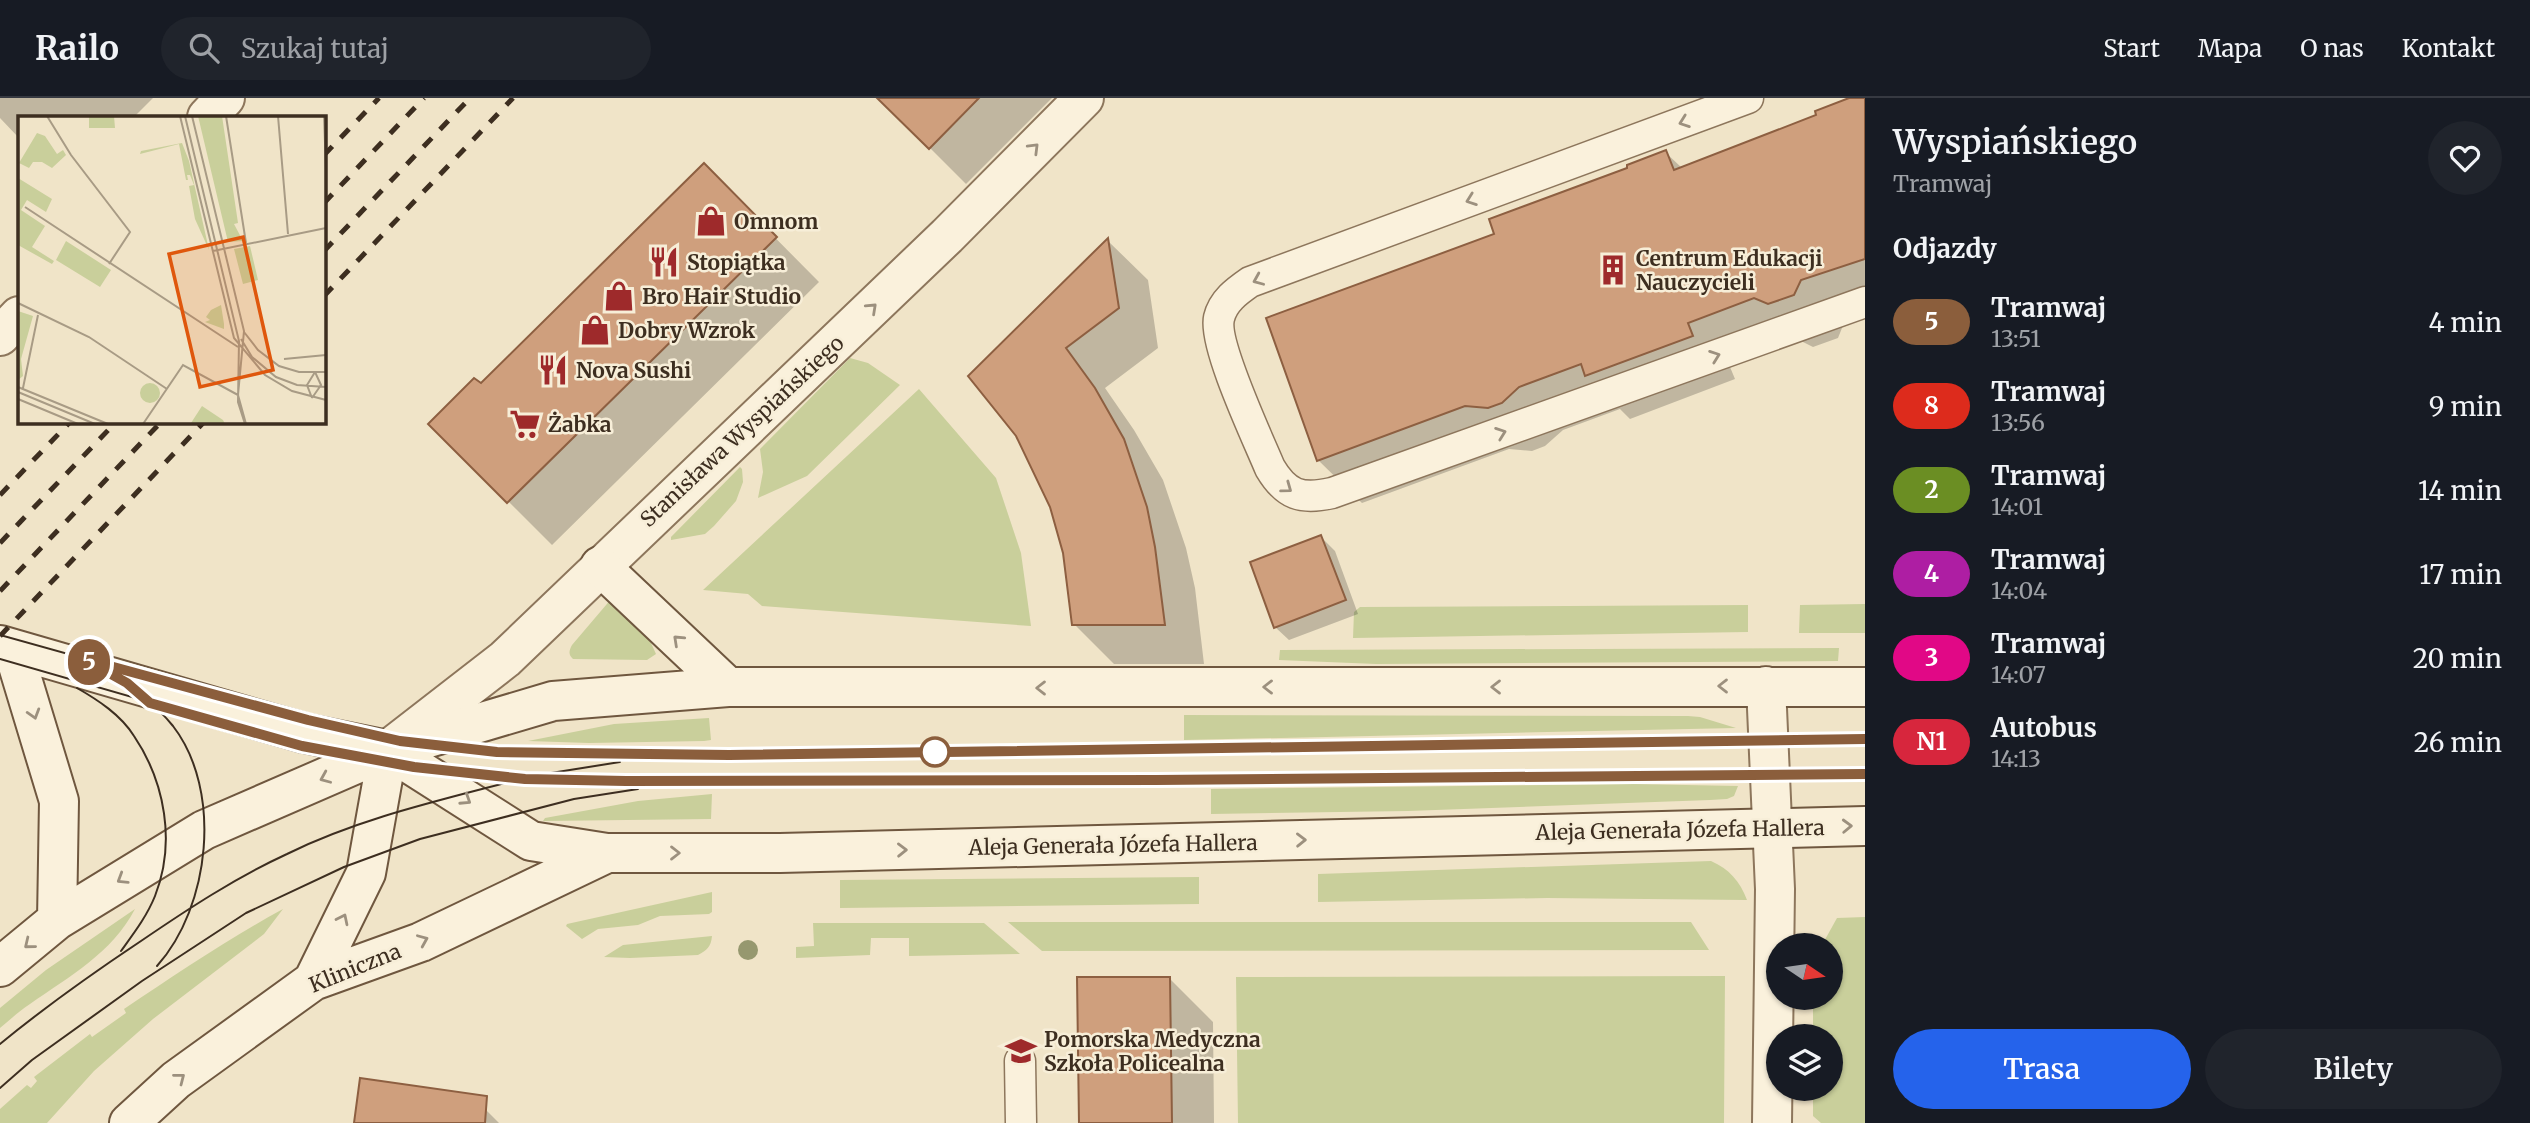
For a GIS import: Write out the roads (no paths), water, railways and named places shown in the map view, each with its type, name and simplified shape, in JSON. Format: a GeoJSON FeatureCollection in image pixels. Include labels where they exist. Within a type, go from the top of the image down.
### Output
{"type":"FeatureCollection","features":[{"type":"Feature","properties":{"kind":"main road"},"geometry":{"type":"LineString","coordinates":[[208,116],[225,98]]}},
{"type":"Feature","properties":{"kind":"main road","name":"Stanisława Wyspiańskiego"},"geometry":{"type":"LineString","coordinates":[[388,750],[505,659],[947,236],[1084,98]]}},
{"type":"Feature","properties":{"kind":"main road"},"geometry":{"type":"LineString","coordinates":[[0,336],[18,317]]}},
{"type":"Feature","properties":{"kind":"main road"},"geometry":{"type":"LineString","coordinates":[[600,566],[728,687]]}},
{"type":"Feature","properties":{"kind":"main road"},"geometry":{"type":"LineString","coordinates":[[6,647],[59,801],[57,920]]}},
{"type":"Feature","properties":{"kind":"main road","name":"Aleja Generała Józefa Hallera"},"geometry":{"type":"LineString","coordinates":[[6,647],[304,733],[388,750],[531,841],[607,853],[780,853],[1865,826]]}},
{"type":"Feature","properties":{"kind":"main road"},"geometry":{"type":"LineString","coordinates":[[1766,686],[1775,900],[1772,1123]]}},
{"type":"Feature","properties":{"kind":"main road","name":"Aleja Generała Józefa Hallera"},"geometry":{"type":"LineString","coordinates":[[388,750],[554,701],[728,687],[1865,687]]}},
{"type":"Feature","properties":{"kind":"main road"},"geometry":{"type":"LineString","coordinates":[[0,967],[57,920],[204,830],[388,750]]}},
{"type":"Feature","properties":{"kind":"main road"},"geometry":{"type":"LineString","coordinates":[[313,981],[366,873],[388,750]]}},
{"type":"Feature","properties":{"kind":"main road","name":"Kliniczna"},"geometry":{"type":"LineString","coordinates":[[129,1123],[176,1080],[313,981],[421,942],[607,853]]}},
{"type":"Feature","properties":{"kind":"lane"},"geometry":{"type":"LineString","coordinates":[[1748,98],[1250,282],[1230,296],[1219,318],[1220,343],[1270,468],[1279,484],[1295,495],[1314,498],[1332,494],[1865,302]]}},
{"type":"Feature","properties":{"kind":"lane"},"geometry":{"type":"LineString","coordinates":[[1020,1061],[1021,1123]]}},
{"type":"Feature","properties":{"kind":"tram line"},"geometry":{"type":"LineString","coordinates":[[0,635],[308,721],[400,741],[497,752],[729,755],[1865,739]]}},
{"type":"Feature","properties":{"kind":"tram line"},"geometry":{"type":"LineString","coordinates":[[0,659],[302,746],[414,767],[525,778],[626,781],[1156,780],[1865,774]]}},
{"type":"Feature","properties":{"kind":"tram line","name":"5"},"geometry":{"type":"LineString","coordinates":[[1865,739],[729,755],[497,752],[400,741],[308,720],[84,659],[127,683],[150,703],[302,746],[414,767],[525,779],[1156,780],[1865,774]]}},
{"type":"Feature","properties":{"kind":"tram line"},"geometry":{"type":"LineString","coordinates":[[107,672],[143,696],[173,726],[189,753],[199,783],[204,815],[204,848],[199,881],[189,913],[175,941],[157,966]]}},
{"type":"Feature","properties":{"kind":"tram line"},"geometry":{"type":"LineString","coordinates":[[77,688],[101,703],[129,728],[153,773],[164,813],[165,855],[155,896],[121,951]]}},
{"type":"Feature","properties":{"kind":"tram line"},"geometry":{"type":"LineString","coordinates":[[551,773],[620,762]]}},
{"type":"Feature","properties":{"kind":"tram line"},"geometry":{"type":"LineString","coordinates":[[0,1044],[176,917],[268,863],[370,821],[513,781]]}},
{"type":"Feature","properties":{"kind":"tram line"},"geometry":{"type":"LineString","coordinates":[[0,1088],[32,1060],[142,981],[246,913],[344,867],[420,839],[574,799],[638,789]]}},
{"type":"Feature","properties":{"kind":"railway"},"geometry":{"type":"LineString","coordinates":[[326,153],[379,98]]}},
{"type":"Feature","properties":{"kind":"railway"},"geometry":{"type":"LineString","coordinates":[[326,201],[424,98]]}},
{"type":"Feature","properties":{"kind":"railway"},"geometry":{"type":"LineString","coordinates":[[326,249],[470,98]]}},
{"type":"Feature","properties":{"kind":"railway"},"geometry":{"type":"LineString","coordinates":[[326,294],[513,98]]}},
{"type":"Feature","properties":{"kind":"railway"},"geometry":{"type":"LineString","coordinates":[[0,495],[68,424]]}},
{"type":"Feature","properties":{"kind":"railway"},"geometry":{"type":"LineString","coordinates":[[0,543],[114,424]]}},
{"type":"Feature","properties":{"kind":"railway"},"geometry":{"type":"LineString","coordinates":[[0,591],[159,424]]}},
{"type":"Feature","properties":{"kind":"railway"},"geometry":{"type":"LineString","coordinates":[[0,636],[202,424]]}},
{"type":"Feature","properties":{"kind":"place","name":"Omnom"},"geometry":{"type":"Point","coordinates":[711,221]}},
{"type":"Feature","properties":{"kind":"place","name":"Stopiątka"},"geometry":{"type":"Point","coordinates":[664,262]}},
{"type":"Feature","properties":{"kind":"place","name":"Centrum Edukacji Nauczycieli"},"geometry":{"type":"Point","coordinates":[1613,270]}},
{"type":"Feature","properties":{"kind":"place","name":"Bro Hair Studio"},"geometry":{"type":"Point","coordinates":[619,296]}},
{"type":"Feature","properties":{"kind":"place","name":"Dobry Wzrok"},"geometry":{"type":"Point","coordinates":[595,330]}},
{"type":"Feature","properties":{"kind":"place","name":"Nova Sushi"},"geometry":{"type":"Point","coordinates":[553,370]}},
{"type":"Feature","properties":{"kind":"place","name":"Żabka"},"geometry":{"type":"Point","coordinates":[525,424]}},
{"type":"Feature","properties":{"kind":"place","name":"Pomorska Medyczna Szkoła Policealna"},"geometry":{"type":"Point","coordinates":[1021,1051]}}]}
